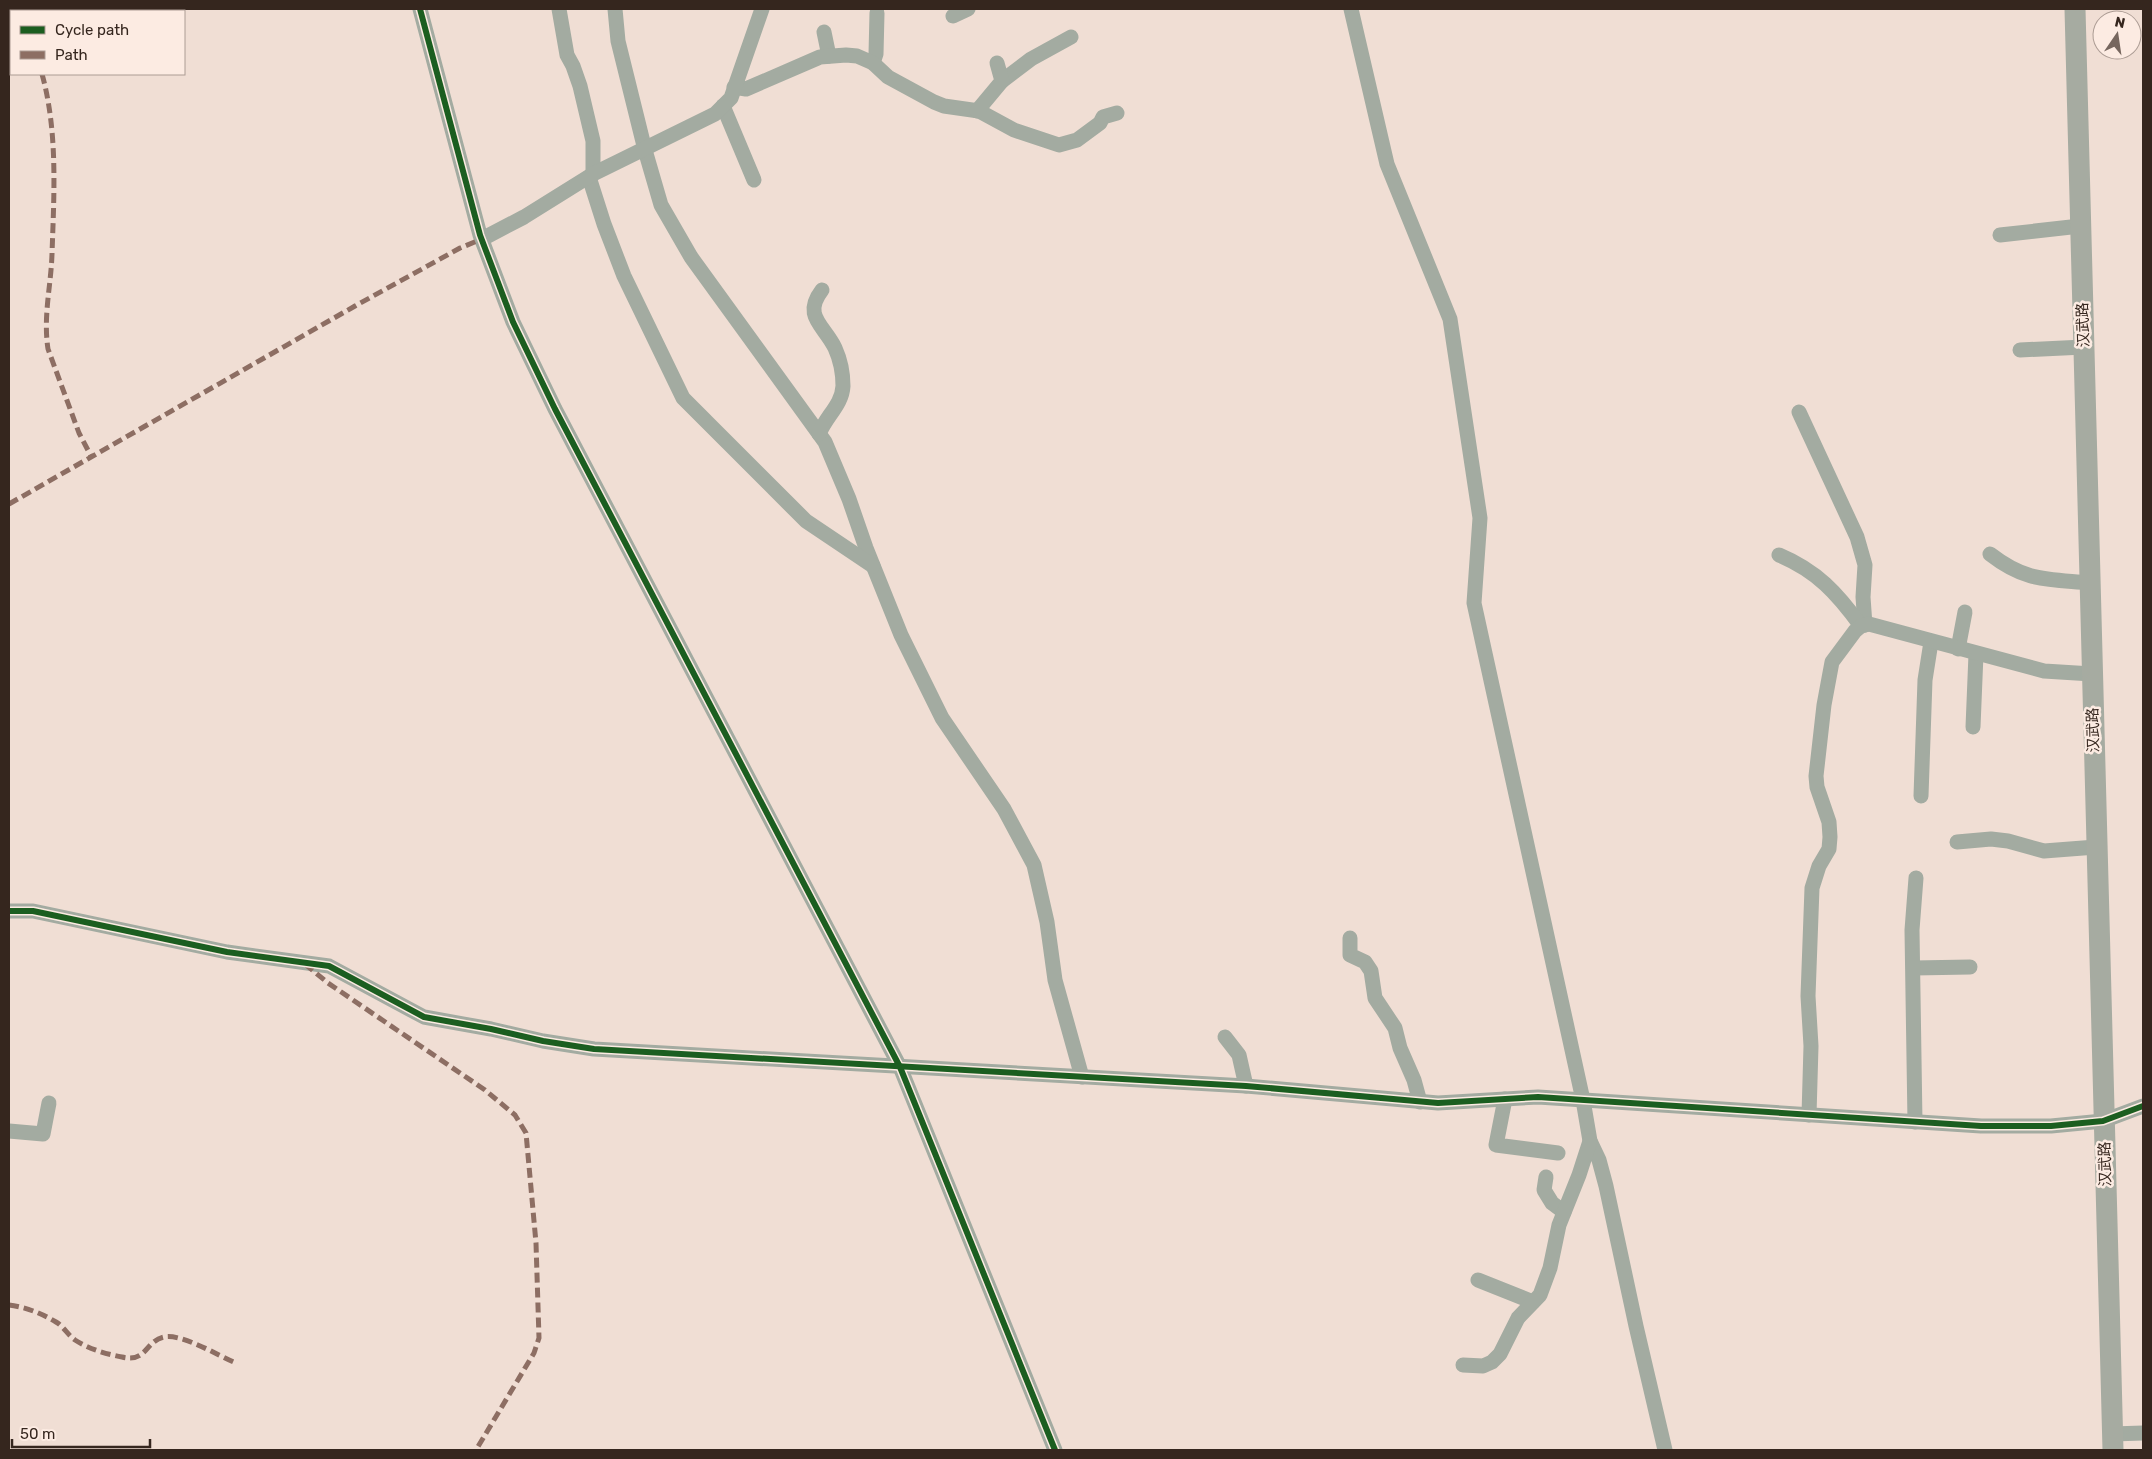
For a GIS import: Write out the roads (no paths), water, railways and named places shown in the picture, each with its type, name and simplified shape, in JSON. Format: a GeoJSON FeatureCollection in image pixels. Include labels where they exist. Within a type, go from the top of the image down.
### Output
{"type":"FeatureCollection","features":[{"type":"Feature","properties":{"kind":"main road","name":"汉武路"},"geometry":{"type":"LineString","coordinates":[[2075,9],[2112,1442]]}},
{"type":"Feature","properties":{"kind":"street"},"geometry":{"type":"LineString","coordinates":[[420,9],[482,239],[513,322],[555,409],[900,1067],[1055,1450]]}},
{"type":"Feature","properties":{"kind":"street"},"geometry":{"type":"LineString","coordinates":[[559,9],[566,54],[573,66],[580,86],[593,141],[591,175],[604,224],[624,276],[683,398],[806,521],[873,566]]}},
{"type":"Feature","properties":{"kind":"street"},"geometry":{"type":"LineString","coordinates":[[615,9],[618,41],[645,150],[661,205],[691,257],[825,442],[901,635],[942,718],[1004,809],[1034,865],[1048,922],[1055,980],[1082,1077]]}},
{"type":"Feature","properties":{"kind":"street"},"geometry":{"type":"LineString","coordinates":[[482,239],[524,217],[615,162],[645,150],[715,114],[731,98],[762,9]]}},
{"type":"Feature","properties":{"kind":"street"},"geometry":{"type":"LineString","coordinates":[[953,16],[968,9]]}},
{"type":"Feature","properties":{"kind":"street"},"geometry":{"type":"LineString","coordinates":[[1351,9],[1387,164],[1450,319],[1480,518],[1474,603],[1583,1100],[1590,1141],[1599,1160],[1606,1186],[1665,1450]]}},
{"type":"Feature","properties":{"kind":"street"},"geometry":{"type":"LineString","coordinates":[[873,63],[876,54],[877,13]]}},
{"type":"Feature","properties":{"kind":"street"},"geometry":{"type":"LineString","coordinates":[[824,32],[829,56]]}},
{"type":"Feature","properties":{"kind":"street"},"geometry":{"type":"LineString","coordinates":[[977,111],[1002,81],[1031,59],[1070,37]]}},
{"type":"Feature","properties":{"kind":"street"},"geometry":{"type":"LineString","coordinates":[[734,87],[746,89],[820,57],[838,54],[857,56],[873,63],[888,77],[928,100],[944,106],[977,111],[1014,130],[1059,145],[1077,140],[1100,123],[1103,117],[1117,113]]}},
{"type":"Feature","properties":{"kind":"street"},"geometry":{"type":"LineString","coordinates":[[997,63],[1002,81]]}},
{"type":"Feature","properties":{"kind":"street"},"geometry":{"type":"LineString","coordinates":[[723,106],[754,180]]}},
{"type":"Feature","properties":{"kind":"street"},"geometry":{"type":"LineString","coordinates":[[2000,235],[2080,226]]}},
{"type":"Feature","properties":{"kind":"street"},"geometry":{"type":"LineString","coordinates":[[819,434],[824,422],[840,401],[843,386],[839,359],[834,346],[814,318],[815,300],[822,290]]}},
{"type":"Feature","properties":{"kind":"street"},"geometry":{"type":"LineString","coordinates":[[2020,350],[2084,347]]}},
{"type":"Feature","properties":{"kind":"street"},"geometry":{"type":"LineString","coordinates":[[1799,412],[1864,554],[1863,625]]}},
{"type":"Feature","properties":{"kind":"street"},"geometry":{"type":"LineString","coordinates":[[1990,554],[2004,565],[2026,576],[2090,583]]}},
{"type":"Feature","properties":{"kind":"street"},"geometry":{"type":"LineString","coordinates":[[1779,555],[1812,571],[1839,596],[1863,625]]}},
{"type":"Feature","properties":{"kind":"street"},"geometry":{"type":"LineString","coordinates":[[1958,649],[1964,612]]}},
{"type":"Feature","properties":{"kind":"street"},"geometry":{"type":"LineString","coordinates":[[1809,1115],[1811,1055],[1808,996],[1812,888],[1819,866],[1829,849],[1830,837],[1829,822],[1817,787],[1816,776],[1824,705],[1832,662],[1846,642],[1863,625],[1868,624],[2044,671],[2092,674]]}},
{"type":"Feature","properties":{"kind":"street"},"geometry":{"type":"LineString","coordinates":[[1921,796],[1925,680],[1931,642]]}},
{"type":"Feature","properties":{"kind":"street"},"geometry":{"type":"LineString","coordinates":[[1973,727],[1976,654]]}},
{"type":"Feature","properties":{"kind":"street"},"geometry":{"type":"LineString","coordinates":[[1957,842],[1991,839],[2008,841],[2044,851],[2096,847]]}},
{"type":"Feature","properties":{"kind":"street"},"geometry":{"type":"LineString","coordinates":[[1915,1122],[1912,930],[1916,878]]}},
{"type":"Feature","properties":{"kind":"street"},"geometry":{"type":"LineString","coordinates":[[9,912],[33,911],[131,930],[227,952],[329,966],[424,1017],[543,1041],[594,1049],[1246,1086],[1438,1103],[1538,1097],[1981,1126],[2042,1126],[2103,1121],[2143,1106]]}},
{"type":"Feature","properties":{"kind":"street"},"geometry":{"type":"LineString","coordinates":[[1350,938],[1350,955],[1365,962],[1371,971],[1375,998],[1395,1028],[1400,1048],[1414,1080],[1420,1102]]}},
{"type":"Feature","properties":{"kind":"street"},"geometry":{"type":"LineString","coordinates":[[1914,968],[1970,967]]}},
{"type":"Feature","properties":{"kind":"street"},"geometry":{"type":"LineString","coordinates":[[1226,1038],[1239,1055],[1246,1086]]}},
{"type":"Feature","properties":{"kind":"street"},"geometry":{"type":"LineString","coordinates":[[1505,1098],[1496,1145],[1558,1153]]}},
{"type":"Feature","properties":{"kind":"street"},"geometry":{"type":"LineString","coordinates":[[9,1131],[43,1134],[49,1103]]}},
{"type":"Feature","properties":{"kind":"street"},"geometry":{"type":"LineString","coordinates":[[1463,1365],[1483,1366],[1492,1362],[1500,1354],[1518,1318],[1525,1308],[1533,1302],[1544,1285],[1564,1212],[1590,1141]]}},
{"type":"Feature","properties":{"kind":"street"},"geometry":{"type":"LineString","coordinates":[[1546,1177],[1544,1190],[1552,1204],[1564,1212]]}},
{"type":"Feature","properties":{"kind":"street"},"geometry":{"type":"LineString","coordinates":[[1478,1280],[1533,1302]]}},
{"type":"Feature","properties":{"kind":"street"},"geometry":{"type":"LineString","coordinates":[[2112,1442],[2143,1432]]}}]}
